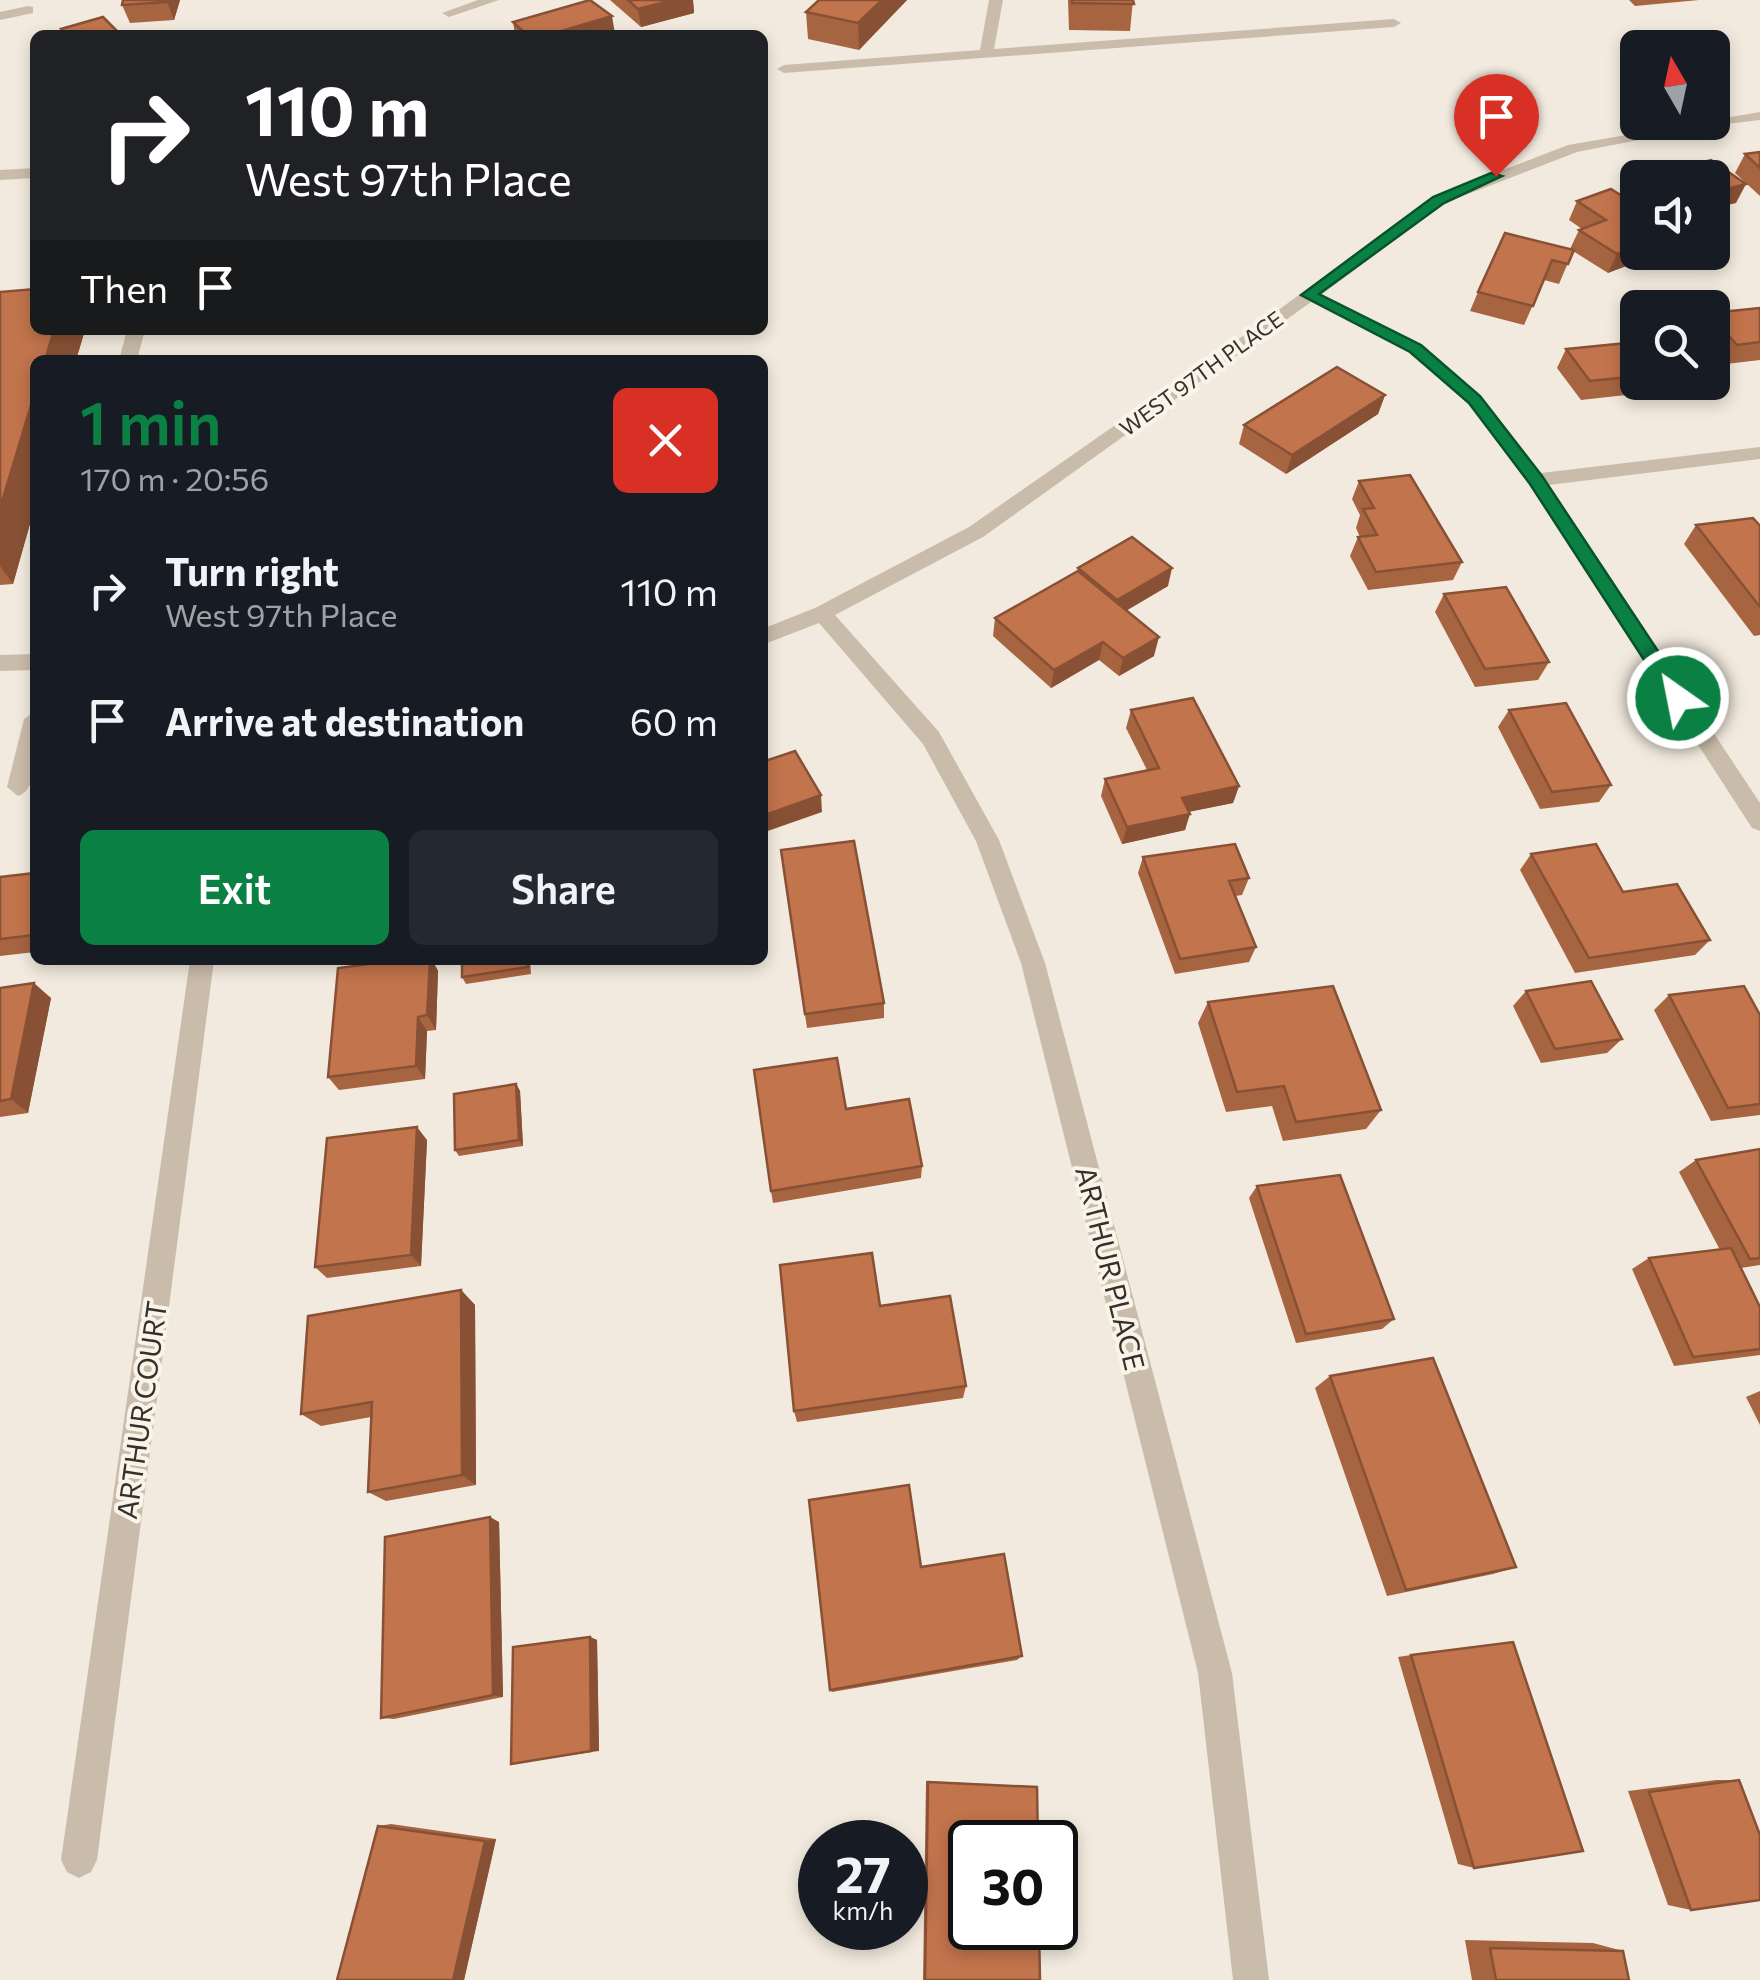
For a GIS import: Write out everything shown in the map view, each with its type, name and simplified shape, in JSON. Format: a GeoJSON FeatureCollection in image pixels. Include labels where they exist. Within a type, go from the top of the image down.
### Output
{"type":"FeatureCollection","features":[{"type":"Feature","properties":{"kind":"street"},"geometry":{"type":"LineString","coordinates":[[449,13],[492,0]]}},
{"type":"Feature","properties":{"kind":"street"},"geometry":{"type":"LineString","coordinates":[[986,53],[996,0]]}},
{"type":"Feature","properties":{"kind":"street"},"geometry":{"type":"LineString","coordinates":[[0,16],[28,10]]}},
{"type":"Feature","properties":{"kind":"street"},"geometry":{"type":"LineString","coordinates":[[784,69],[1394,23]]}},
{"type":"Feature","properties":{"kind":"street","name":"WEST 97TH PLACE"},"geometry":{"type":"LineString","coordinates":[[1730,120],[1760,116]]}},
{"type":"Feature","properties":{"kind":"street","name":"WEST 97TH PLACE"},"geometry":{"type":"LineString","coordinates":[[768,636],[822,613],[976,532],[1438,200],[1574,148],[1620,139]]}},
{"type":"Feature","properties":{"kind":"street"},"geometry":{"type":"LineString","coordinates":[[0,175],[30,173]]}},
{"type":"Feature","properties":{"kind":"street"},"geometry":{"type":"LineString","coordinates":[[1309,295],[1415,348],[1474,400],[1536,480],[1760,822]]}},
{"type":"Feature","properties":{"kind":"street"},"geometry":{"type":"LineString","coordinates":[[1536,480],[1760,453]]}},
{"type":"Feature","properties":{"kind":"street","name":"ARTHUR PLACE"},"geometry":{"type":"LineString","coordinates":[[822,613],[931,738],[987,840],[1032,964],[1214,1673],[1251,1980]]}},
{"type":"Feature","properties":{"kind":"street"},"geometry":{"type":"LineString","coordinates":[[0,664],[30,662]]}},
{"type":"Feature","properties":{"kind":"street"},"geometry":{"type":"LineString","coordinates":[[18,787],[30,738]]}},
{"type":"Feature","properties":{"kind":"street","name":"ARTHUR COURT"},"geometry":{"type":"LineString","coordinates":[[79,1860],[201,965]]}},
{"type":"Feature","properties":{"kind":"building"},"geometry":{"type":"Polygon","coordinates":[[[123,0],[167,0],[167,2],[122,5],[123,0]]]}},
{"type":"Feature","properties":{"kind":"building"},"geometry":{"type":"Polygon","coordinates":[[[590,0],[612,16],[565,30],[522,30],[513,22],[590,0]]]}},
{"type":"Feature","properties":{"kind":"building"},"geometry":{"type":"Polygon","coordinates":[[[628,0],[673,0],[638,9],[628,0]]]}},
{"type":"Feature","properties":{"kind":"building"},"geometry":{"type":"Polygon","coordinates":[[[819,0],[882,0],[858,23],[806,12],[819,0]]]}},
{"type":"Feature","properties":{"kind":"building"},"geometry":{"type":"Polygon","coordinates":[[[1133,0],[1134,4],[1072,3],[1133,0]]]}},
{"type":"Feature","properties":{"kind":"building"},"geometry":{"type":"Polygon","coordinates":[[[103,17],[116,30],[62,30],[103,17]]]}},
{"type":"Feature","properties":{"kind":"building"},"geometry":{"type":"Polygon","coordinates":[[[1760,152],[1760,168],[1745,154],[1760,152]]]}},
{"type":"Feature","properties":{"kind":"building"},"geometry":{"type":"Polygon","coordinates":[[[1730,173],[1746,184],[1730,188],[1730,173]]]}},
{"type":"Feature","properties":{"kind":"building"},"geometry":{"type":"Polygon","coordinates":[[[1611,189],[1620,195],[1620,253],[1579,230],[1606,220],[1577,201],[1611,189]]]}},
{"type":"Feature","properties":{"kind":"building"},"geometry":{"type":"Polygon","coordinates":[[[1505,233],[1574,250],[1568,264],[1552,260],[1533,306],[1478,292],[1505,233]]]}},
{"type":"Feature","properties":{"kind":"building"},"geometry":{"type":"Polygon","coordinates":[[[30,289],[30,335],[52,335],[46,355],[30,355],[30,409],[0,508],[0,292],[30,289]]]}},
{"type":"Feature","properties":{"kind":"building"},"geometry":{"type":"Polygon","coordinates":[[[1760,308],[1760,342],[1737,345],[1730,337],[1730,311],[1760,308]]]}},
{"type":"Feature","properties":{"kind":"building"},"geometry":{"type":"Polygon","coordinates":[[[1620,344],[1620,378],[1590,381],[1566,349],[1620,344]]]}},
{"type":"Feature","properties":{"kind":"building"},"geometry":{"type":"Polygon","coordinates":[[[1337,367],[1385,395],[1292,455],[1244,425],[1337,367]]]}},
{"type":"Feature","properties":{"kind":"building"},"geometry":{"type":"Polygon","coordinates":[[[1410,475],[1462,562],[1376,572],[1358,537],[1377,535],[1363,509],[1374,508],[1359,481],[1410,475]]]}},
{"type":"Feature","properties":{"kind":"building"},"geometry":{"type":"Polygon","coordinates":[[[1753,518],[1760,526],[1760,607],[1696,525],[1753,518]]]}},
{"type":"Feature","properties":{"kind":"building"},"geometry":{"type":"Polygon","coordinates":[[[1132,537],[1172,568],[1117,600],[1078,568],[1132,537]]]}},
{"type":"Feature","properties":{"kind":"building"},"geometry":{"type":"Polygon","coordinates":[[[1078,571],[1159,637],[1123,658],[1103,642],[1054,670],[995,618],[1078,571]]]}},
{"type":"Feature","properties":{"kind":"building"},"geometry":{"type":"Polygon","coordinates":[[[1506,587],[1549,662],[1485,669],[1444,594],[1506,587]]]}},
{"type":"Feature","properties":{"kind":"building"},"geometry":{"type":"Polygon","coordinates":[[[1193,698],[1239,786],[1182,798],[1190,814],[1127,827],[1105,779],[1159,768],[1131,710],[1193,698]]]}},
{"type":"Feature","properties":{"kind":"building"},"geometry":{"type":"Polygon","coordinates":[[[1566,703],[1611,785],[1552,792],[1509,710],[1566,703]]]}},
{"type":"Feature","properties":{"kind":"building"},"geometry":{"type":"Polygon","coordinates":[[[795,751],[821,795],[768,814],[768,760],[795,751]]]}},
{"type":"Feature","properties":{"kind":"building"},"geometry":{"type":"Polygon","coordinates":[[[854,841],[884,1003],[805,1014],[781,850],[854,841]]]}},
{"type":"Feature","properties":{"kind":"building"},"geometry":{"type":"Polygon","coordinates":[[[1235,844],[1249,878],[1229,881],[1256,947],[1180,959],[1143,857],[1235,844]]]}},
{"type":"Feature","properties":{"kind":"building"},"geometry":{"type":"Polygon","coordinates":[[[1596,844],[1623,892],[1677,884],[1710,940],[1589,958],[1531,854],[1596,844]]]}},
{"type":"Feature","properties":{"kind":"building"},"geometry":{"type":"Polygon","coordinates":[[[30,874],[30,936],[0,939],[0,877],[30,874]]]}},
{"type":"Feature","properties":{"kind":"building"},"geometry":{"type":"Polygon","coordinates":[[[430,965],[427,1015],[418,1017],[416,1066],[328,1077],[338,968],[430,965]]]}},
{"type":"Feature","properties":{"kind":"building"},"geometry":{"type":"Polygon","coordinates":[[[462,965],[528,965],[528,967],[462,977],[462,965]]]}},
{"type":"Feature","properties":{"kind":"building"},"geometry":{"type":"Polygon","coordinates":[[[1591,981],[1622,1039],[1555,1049],[1526,991],[1591,981]]]}},
{"type":"Feature","properties":{"kind":"building"},"geometry":{"type":"Polygon","coordinates":[[[34,983],[11,1099],[0,1101],[0,988],[34,983]]]}},
{"type":"Feature","properties":{"kind":"building"},"geometry":{"type":"Polygon","coordinates":[[[1333,986],[1381,1110],[1296,1122],[1284,1086],[1237,1092],[1208,1002],[1333,986]]]}},
{"type":"Feature","properties":{"kind":"building"},"geometry":{"type":"Polygon","coordinates":[[[1744,986],[1760,1015],[1760,1104],[1728,1108],[1669,995],[1744,986]]]}},
{"type":"Feature","properties":{"kind":"building"},"geometry":{"type":"Polygon","coordinates":[[[837,1058],[846,1109],[909,1099],[922,1166],[771,1191],[754,1070],[837,1058]]]}},
{"type":"Feature","properties":{"kind":"building"},"geometry":{"type":"Polygon","coordinates":[[[516,1084],[519,1140],[455,1150],[454,1094],[516,1084]]]}},
{"type":"Feature","properties":{"kind":"building"},"geometry":{"type":"Polygon","coordinates":[[[417,1127],[411,1255],[315,1267],[327,1138],[417,1127]]]}},
{"type":"Feature","properties":{"kind":"building"},"geometry":{"type":"Polygon","coordinates":[[[1760,1149],[1760,1258],[1750,1259],[1696,1160],[1760,1149]]]}},
{"type":"Feature","properties":{"kind":"building"},"geometry":{"type":"Polygon","coordinates":[[[1340,1175],[1394,1319],[1306,1334],[1257,1186],[1340,1175]]]}},
{"type":"Feature","properties":{"kind":"building"},"geometry":{"type":"Polygon","coordinates":[[[1731,1248],[1760,1307],[1760,1349],[1693,1357],[1649,1258],[1731,1248]]]}},
{"type":"Feature","properties":{"kind":"building"},"geometry":{"type":"Polygon","coordinates":[[[872,1253],[880,1306],[950,1296],[966,1386],[794,1411],[780,1265],[872,1253]]]}},
{"type":"Feature","properties":{"kind":"building"},"geometry":{"type":"Polygon","coordinates":[[[461,1290],[462,1475],[368,1492],[372,1402],[301,1414],[308,1316],[461,1290]]]}},
{"type":"Feature","properties":{"kind":"building"},"geometry":{"type":"Polygon","coordinates":[[[1433,1358],[1516,1567],[1406,1590],[1330,1376],[1433,1358]]]}},
{"type":"Feature","properties":{"kind":"building"},"geometry":{"type":"Polygon","coordinates":[[[909,1485],[921,1567],[1004,1554],[1022,1656],[830,1690],[809,1500],[909,1485]]]}},
{"type":"Feature","properties":{"kind":"building"},"geometry":{"type":"Polygon","coordinates":[[[490,1517],[493,1695],[381,1718],[385,1537],[490,1517]]]}},
{"type":"Feature","properties":{"kind":"building"},"geometry":{"type":"Polygon","coordinates":[[[590,1637],[591,1751],[511,1764],[513,1647],[590,1637]]]}},
{"type":"Feature","properties":{"kind":"building"},"geometry":{"type":"Polygon","coordinates":[[[1513,1642],[1583,1851],[1474,1868],[1411,1655],[1513,1642]]]}},
{"type":"Feature","properties":{"kind":"building"},"geometry":{"type":"Polygon","coordinates":[[[1739,1780],[1760,1835],[1760,1900],[1691,1910],[1649,1792],[1739,1780]]]}},
{"type":"Feature","properties":{"kind":"building"},"geometry":{"type":"Polygon","coordinates":[[[928,1782],[1037,1787],[1038,1820],[948,1820],[948,1950],[1039,1950],[1040,1980],[925,1980],[928,1782]]]}},
{"type":"Feature","properties":{"kind":"building"},"geometry":{"type":"Polygon","coordinates":[[[378,1826],[485,1841],[453,1980],[337,1980],[378,1826]]]}},
{"type":"Feature","properties":{"kind":"building"},"geometry":{"type":"Polygon","coordinates":[[[1490,1948],[1623,1951],[1629,1980],[1496,1980],[1490,1948]]]}},
{"type":"Feature","properties":{"kind":"route"},"geometry":{"type":"LineString","coordinates":[[1496,176],[1438,200],[1309,295],[1415,348],[1474,400],[1536,480],[1678,698]]}}]}
